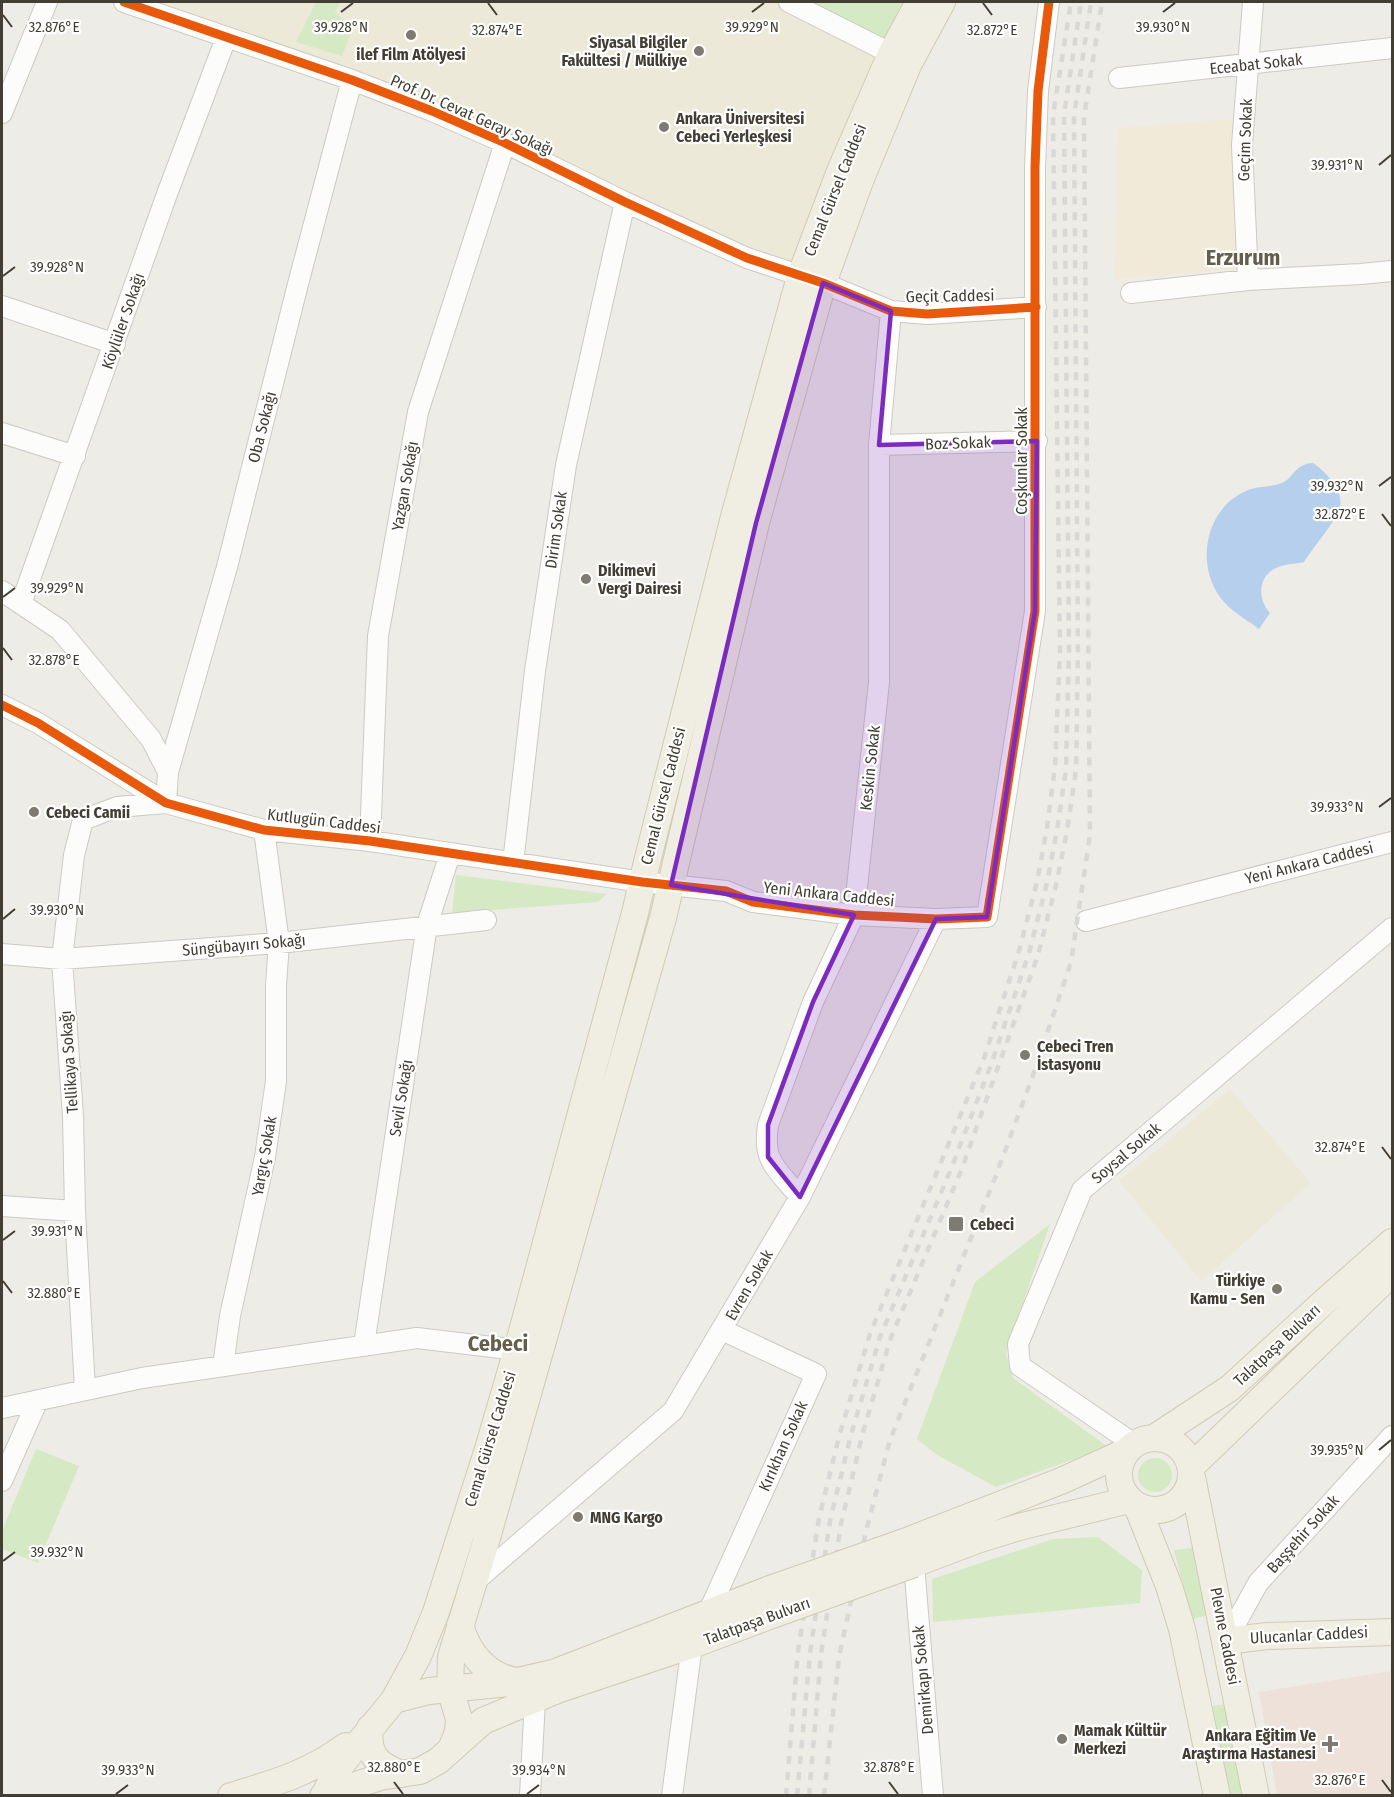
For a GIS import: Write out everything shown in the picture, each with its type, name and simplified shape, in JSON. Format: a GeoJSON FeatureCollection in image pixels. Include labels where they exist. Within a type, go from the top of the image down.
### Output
{"type":"FeatureCollection","features":[{"type":"Feature","properties":{"kind":"main road","name":"Cemal Gürsel Caddesi"},"geometry":{"type":"LineString","coordinates":[[900,59],[919,2]]}},
{"type":"Feature","properties":{"kind":"main road","name":"Cemal Gürsel Caddesi"},"geometry":{"type":"LineString","coordinates":[[450,1689],[450,1657],[663,918],[812,280],[840,171],[900,59],[942,2]]}},
{"type":"Feature","properties":{"kind":"main road","name":"Cemal Gürsel Caddesi"},"geometry":{"type":"LineString","coordinates":[[394,1700],[418,1656],[436,1612],[488,1449],[517,1350],[642,882],[734,517],[812,280]]}},
{"type":"Feature","properties":{"kind":"main road","name":"Talatpaşa Bulvarı"},"geometry":{"type":"LineString","coordinates":[[450,1689],[526,1690],[692,1645],[772,1615],[1139,1444],[1230,1388],[1392,1242]]}},
{"type":"Feature","properties":{"kind":"main road","name":"Talatpaşa Bulvarı"},"geometry":{"type":"LineString","coordinates":[[402,1774],[420,1771],[438,1761],[483,1721],[553,1672],[770,1589],[909,1553],[976,1540],[1019,1527],[1133,1503],[1148,1510],[1170,1507],[1180,1501],[1187,1492],[1192,1472],[1392,1273]]}},
{"type":"Feature","properties":{"kind":"main road"},"geometry":{"type":"LineString","coordinates":[[1192,1472],[1182,1450],[1174,1443],[1139,1444],[1122,1460],[1119,1480],[1122,1491],[1133,1503],[1169,1586],[1182,1629],[1217,1796]]}},
{"type":"Feature","properties":{"kind":"main road","name":"Plevne Caddesi"},"geometry":{"type":"LineString","coordinates":[[1192,1472],[1257,1796]]}},
{"type":"Feature","properties":{"kind":"main road"},"geometry":{"type":"LineString","coordinates":[[460,1625],[468,1647],[484,1666],[493,1674],[526,1690]]}},
{"type":"Feature","properties":{"kind":"main road","name":"Ulucanlar Caddesi"},"geometry":{"type":"LineString","coordinates":[[1226,1641],[1267,1636],[1392,1632]]}},
{"type":"Feature","properties":{"kind":"main road"},"geometry":{"type":"LineString","coordinates":[[324,1795],[336,1771],[394,1700],[429,1691],[450,1689],[459,1719],[458,1732],[451,1749]]}},
{"type":"Feature","properties":{"kind":"main road"},"geometry":{"type":"LineString","coordinates":[[370,1728],[369,1740],[373,1754],[383,1766],[402,1774]]}},
{"type":"Feature","properties":{"kind":"main road"},"geometry":{"type":"LineString","coordinates":[[231,1796],[314,1768],[370,1728]]}},
{"type":"Feature","properties":{"kind":"main road"},"geometry":{"type":"LineString","coordinates":[[324,1795],[381,1777],[402,1774]]}},
{"type":"Feature","properties":{"kind":"main road"},"geometry":{"type":"LineString","coordinates":[[373,1796],[402,1774]]}},
{"type":"Feature","properties":{"kind":"street"},"geometry":{"type":"LineString","coordinates":[[2,113],[47,2]]}},
{"type":"Feature","properties":{"kind":"street","name":"Prof. Dr. Cevat Geray Sokağı"},"geometry":{"type":"LineString","coordinates":[[124,2],[352,80],[432,111],[505,143],[747,258],[812,280]]}},
{"type":"Feature","properties":{"kind":"street"},"geometry":{"type":"LineString","coordinates":[[789,2],[900,59]]}},
{"type":"Feature","properties":{"kind":"street","name":"Coşkunlar Sokak"},"geometry":{"type":"LineString","coordinates":[[987,917],[1035,611],[1037,441],[1035,167],[1038,91],[1049,2]]}},
{"type":"Feature","properties":{"kind":"street","name":"Geçim Sokak"},"geometry":{"type":"LineString","coordinates":[[1248,280],[1242,145],[1253,2]]}},
{"type":"Feature","properties":{"kind":"street","name":"Köylüler Sokağı"},"geometry":{"type":"LineString","coordinates":[[21,604],[167,194],[226,38]]}},
{"type":"Feature","properties":{"kind":"street","name":"Eceabat Sokak"},"geometry":{"type":"LineString","coordinates":[[1119,78],[1392,48]]}},
{"type":"Feature","properties":{"kind":"street","name":"Oba Sokağı"},"geometry":{"type":"LineString","coordinates":[[166,803],[168,772],[227,567],[352,80]]}},
{"type":"Feature","properties":{"kind":"street","name":"Yazgan Sokağı"},"geometry":{"type":"LineString","coordinates":[[370,841],[378,636],[418,412],[505,143]]}},
{"type":"Feature","properties":{"kind":"street","name":"Dirim Sokak"},"geometry":{"type":"LineString","coordinates":[[513,863],[535,671],[566,465],[625,202]]}},
{"type":"Feature","properties":{"kind":"street"},"geometry":{"type":"LineString","coordinates":[[1131,293],[1248,280],[1392,271]]}},
{"type":"Feature","properties":{"kind":"street","name":"Geçit Caddesi"},"geometry":{"type":"LineString","coordinates":[[812,280],[891,311],[927,314],[1036,308]]}},
{"type":"Feature","properties":{"kind":"street"},"geometry":{"type":"LineString","coordinates":[[2,306],[115,344]]}},
{"type":"Feature","properties":{"kind":"street","name":"Keskin Sokak"},"geometry":{"type":"LineString","coordinates":[[800,1197],[768,1157],[765,1141],[768,1125],[813,1002],[854,915],[879,682],[879,445],[891,311]]}},
{"type":"Feature","properties":{"kind":"street"},"geometry":{"type":"LineString","coordinates":[[2,432],[75,456]]}},
{"type":"Feature","properties":{"kind":"street","name":"Boz Sokak"},"geometry":{"type":"LineString","coordinates":[[879,445],[1037,441]]}},
{"type":"Feature","properties":{"kind":"street"},"geometry":{"type":"LineString","coordinates":[[2,591],[60,630],[151,739],[168,772]]}},
{"type":"Feature","properties":{"kind":"street","name":"Kutlugün Caddesi"},"geometry":{"type":"LineString","coordinates":[[2,705],[38,723],[166,803],[264,830],[370,841],[671,885]]}},
{"type":"Feature","properties":{"kind":"street","name":"Tellikaya Sokağı"},"geometry":{"type":"LineString","coordinates":[[85,1390],[79,1323],[73,1116],[62,959],[74,855],[84,820],[117,807],[166,803]]}},
{"type":"Feature","properties":{"kind":"street","name":"Yargıç Sokak"},"geometry":{"type":"LineString","coordinates":[[223,1366],[230,1316],[265,1157],[276,1081],[276,985],[279,943],[264,830]]}},
{"type":"Feature","properties":{"kind":"street","name":"Yeni Ankara Caddesi"},"geometry":{"type":"LineString","coordinates":[[1086,921],[1392,842]]}},
{"type":"Feature","properties":{"kind":"street","name":"Sevil Sokağı"},"geometry":{"type":"LineString","coordinates":[[364,1345],[427,925],[450,854]]}},
{"type":"Feature","properties":{"kind":"street","name":"Yeni Ankara Caddesi"},"geometry":{"type":"LineString","coordinates":[[671,885],[726,891],[753,902],[854,915],[936,919],[987,917]]}},
{"type":"Feature","properties":{"kind":"street","name":"Evren Sokak"},"geometry":{"type":"LineString","coordinates":[[473,1583],[673,1411],[800,1197],[936,919]]}},
{"type":"Feature","properties":{"kind":"street","name":"Süngübayırı Sokağı"},"geometry":{"type":"LineString","coordinates":[[2,954],[62,959],[279,943],[486,920]]}},
{"type":"Feature","properties":{"kind":"street","name":"Soysal Sokak"},"geometry":{"type":"LineString","coordinates":[[1139,1444],[1020,1366],[1018,1344],[1082,1190],[1392,928]]}},
{"type":"Feature","properties":{"kind":"street"},"geometry":{"type":"LineString","coordinates":[[2,1206],[75,1211]]}},
{"type":"Feature","properties":{"kind":"street","name":"Kırıkhan Sokak"},"geometry":{"type":"LineString","coordinates":[[708,1613],[816,1374],[722,1330]]}},
{"type":"Feature","properties":{"kind":"street"},"geometry":{"type":"LineString","coordinates":[[2,1408],[142,1378],[417,1338],[517,1350]]}},
{"type":"Feature","properties":{"kind":"street"},"geometry":{"type":"LineString","coordinates":[[2,1481],[37,1402]]}},
{"type":"Feature","properties":{"kind":"street","name":"Başşehir Sokak"},"geometry":{"type":"LineString","coordinates":[[1226,1641],[1258,1583],[1390,1443]]}},
{"type":"Feature","properties":{"kind":"street","name":"Demirkapı Sokak"},"geometry":{"type":"LineString","coordinates":[[909,1553],[933,1796]]}},
{"type":"Feature","properties":{"kind":"street"},"geometry":{"type":"LineString","coordinates":[[672,1796],[692,1645]]}},
{"type":"Feature","properties":{"kind":"street"},"geometry":{"type":"LineString","coordinates":[[526,1690],[530,1796]]}},
{"type":"Feature","properties":{"kind":"highlighted area"},"geometry":{"type":"Polygon","coordinates":[[[823,283],[891,311],[879,445],[1037,441],[1035,611],[987,917],[936,919],[800,1197],[768,1157],[768,1125],[813,1002],[854,915],[671,885],[756,523],[823,283]]]}},
{"type":"Feature","properties":{"kind":"shaded area","name":"Ankara Üniversitesi Cebeci Yerleşkesi"},"geometry":{"type":"Polygon","coordinates":[[[124,2],[919,2],[800,277],[505,143],[124,2]]]}},
{"type":"Feature","properties":{"kind":"shaded area"},"geometry":{"type":"Polygon","coordinates":[[[1233,119],[1236,269],[1115,279],[1117,128],[1233,119]]]}},
{"type":"Feature","properties":{"kind":"shaded area"},"geometry":{"type":"Polygon","coordinates":[[[1230,1089],[1311,1183],[1201,1281],[1119,1181],[1230,1089]]]}},
{"type":"Feature","properties":{"kind":"shaded area","name":"Ankara Eğitim Ve Araştırma Hastanesi"},"geometry":{"type":"Polygon","coordinates":[[[1392,1671],[1392,1795],[1277,1795],[1259,1692],[1392,1671]]]}},
{"type":"Feature","properties":{"kind":"green space"},"geometry":{"type":"Polygon","coordinates":[[[316,2],[340,2],[335,12],[353,28],[342,56],[296,42],[316,2]]]}},
{"type":"Feature","properties":{"kind":"green space"},"geometry":{"type":"Polygon","coordinates":[[[813,2],[902,2],[885,39],[813,2]]]}},
{"type":"Feature","properties":{"kind":"green space"},"geometry":{"type":"Polygon","coordinates":[[[456,875],[607,894],[598,902],[452,913],[456,875]]]}},
{"type":"Feature","properties":{"kind":"green space"},"geometry":{"type":"Polygon","coordinates":[[[1050,1224],[1006,1353],[1013,1378],[1108,1447],[996,1487],[937,1455],[917,1439],[975,1282],[1050,1224]]]}},
{"type":"Feature","properties":{"kind":"green space"},"geometry":{"type":"Polygon","coordinates":[[[36,1449],[79,1466],[38,1563],[2,1549],[2,1531],[36,1449]]]}},
{"type":"Feature","properties":{"kind":"green space"},"geometry":{"type":"Polygon","coordinates":[[[1155,1458],[1167,1463],[1172,1475],[1167,1487],[1155,1492],[1143,1487],[1138,1475],[1143,1463],[1155,1458]]]}},
{"type":"Feature","properties":{"kind":"green space"},"geometry":{"type":"Polygon","coordinates":[[[1098,1537],[1142,1570],[1140,1603],[933,1622],[932,1579],[1053,1539],[1098,1537]]]}},
{"type":"Feature","properties":{"kind":"green space"},"geometry":{"type":"Polygon","coordinates":[[[1193,1548],[1208,1615],[1192,1619],[1174,1550],[1193,1548]]]}},
{"type":"Feature","properties":{"kind":"green space"},"geometry":{"type":"Polygon","coordinates":[[[1227,1704],[1243,1795],[1228,1795],[1213,1706],[1227,1704]]]}},
{"type":"Feature","properties":{"kind":"water"},"geometry":{"type":"Polygon","coordinates":[[[1313,463],[1334,483],[1340,496],[1339,510],[1304,562],[1279,567],[1265,577],[1261,589],[1263,602],[1270,613],[1259,629],[1228,606],[1212,583],[1207,551],[1209,535],[1224,507],[1236,496],[1251,489],[1284,482],[1301,466],[1313,463]]]}},
{"type":"Feature","properties":{"kind":"railway"},"geometry":{"type":"LineString","coordinates":[[786,1796],[798,1651],[819,1518],[840,1433],[870,1334],[984,1058],[1019,951],[1037,882],[1047,828],[1055,767],[1060,651],[1053,115],[1071,2]]}},
{"type":"Feature","properties":{"kind":"railway"},"geometry":{"type":"LineString","coordinates":[[797,1796],[810,1653],[830,1521],[851,1435],[880,1337],[951,1169],[992,1062],[1029,953],[1047,883],[1057,830],[1066,769],[1069,650],[1064,115],[1081,2]]}},
{"type":"Feature","properties":{"kind":"railway"},"geometry":{"type":"LineString","coordinates":[[809,1796],[821,1654],[841,1524],[862,1436],[890,1340],[961,1171],[1038,955],[1067,831],[1076,770],[1078,650],[1074,116],[1091,2]]}},
{"type":"Feature","properties":{"kind":"railway"},"geometry":{"type":"LineString","coordinates":[[824,1796],[839,1657],[866,1531],[890,1440],[995,1178],[1071,962],[1090,835],[1084,117],[1102,2]]}},
{"type":"Feature","properties":{"kind":"cycle path"},"geometry":{"type":"LineString","coordinates":[[124,2],[352,80],[432,111],[505,143],[747,258],[823,283],[891,311],[927,314],[1036,307]]}},
{"type":"Feature","properties":{"kind":"cycle path"},"geometry":{"type":"LineString","coordinates":[[2,705],[38,723],[166,803],[264,830],[370,841],[642,882],[726,891],[753,902],[854,915],[936,919],[987,917],[1035,611],[1035,167],[1038,91],[1049,2]]}},
{"type":"Feature","properties":{"kind":"place","name":"ilef Film Atölyesi"},"geometry":{"type":"Point","coordinates":[411,35]}},
{"type":"Feature","properties":{"kind":"place","name":"Siyasal Bilgiler Fakültesi / Mülkiye"},"geometry":{"type":"Point","coordinates":[699,51]}},
{"type":"Feature","properties":{"kind":"place","name":"Ankara Üniversitesi Cebeci Yerleşkesi"},"geometry":{"type":"Point","coordinates":[664,127]}},
{"type":"Feature","properties":{"kind":"place","name":"Dikimevi Vergi Dairesi"},"geometry":{"type":"Point","coordinates":[586,579]}},
{"type":"Feature","properties":{"kind":"place","name":"Cebeci Camii"},"geometry":{"type":"Point","coordinates":[34,812]}},
{"type":"Feature","properties":{"kind":"place","name":"Cebeci Tren İstasyonu"},"geometry":{"type":"Point","coordinates":[1025,1055]}},
{"type":"Feature","properties":{"kind":"place","name":"Cebeci"},"geometry":{"type":"Point","coordinates":[956,1224]}},
{"type":"Feature","properties":{"kind":"place","name":"Türkiye Kamu - Sen"},"geometry":{"type":"Point","coordinates":[1277,1289]}},
{"type":"Feature","properties":{"kind":"place","name":"MNG Kargo"},"geometry":{"type":"Point","coordinates":[578,1517]}},
{"type":"Feature","properties":{"kind":"place","name":"Mamak Kültür Merkezi"},"geometry":{"type":"Point","coordinates":[1062,1739]}},
{"type":"Feature","properties":{"kind":"place","name":"Ankara Eğitim Ve Araştırma Hastanesi"},"geometry":{"type":"Point","coordinates":[1330,1744]}},
{"type":"Feature","properties":{"kind":"district","name":"Erzurum"},"geometry":{"type":"Point","coordinates":[1243,257]}},
{"type":"Feature","properties":{"kind":"district","name":"Cebeci"},"geometry":{"type":"Point","coordinates":[498,1343]}}]}
